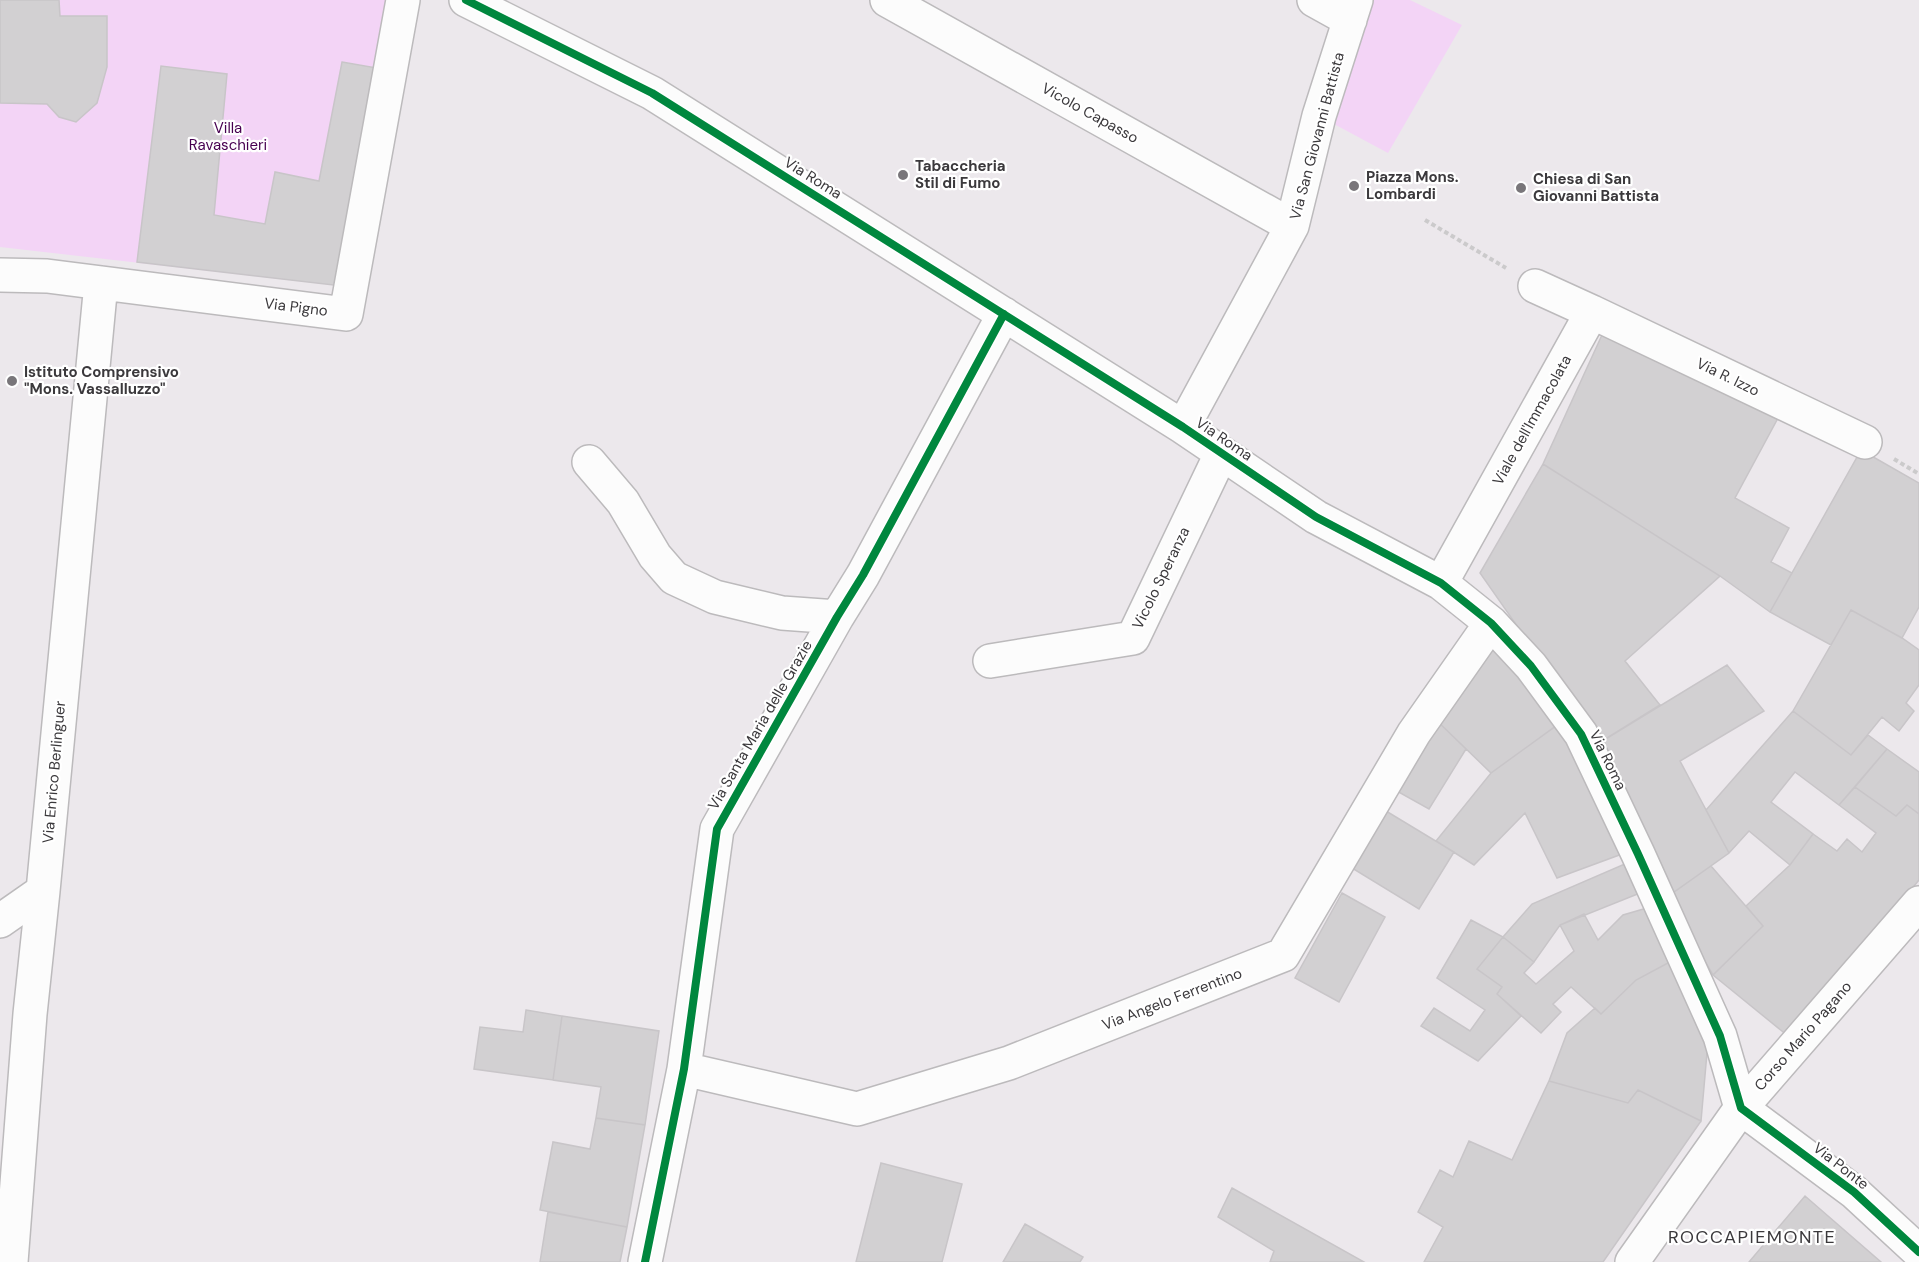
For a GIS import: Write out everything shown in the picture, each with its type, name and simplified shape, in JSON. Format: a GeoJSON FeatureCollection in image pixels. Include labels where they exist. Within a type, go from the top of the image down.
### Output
{"type":"FeatureCollection","features":[{"type":"Feature","properties":{"kind":"street","name":"Via Pigno"},"geometry":{"type":"LineString","coordinates":[[0,275],[47,276],[346,314],[403,0]]}},
{"type":"Feature","properties":{"kind":"street","name":"Via Roma"},"geometry":{"type":"LineString","coordinates":[[466,0],[652,93],[1183,428],[1316,517],[1441,583],[1491,623],[1530,666],[1581,734],[1720,1036],[1741,1108]]}},
{"type":"Feature","properties":{"kind":"street","name":"Vicolo Capasso"},"geometry":{"type":"LineString","coordinates":[[887,0],[1292,226]]}},
{"type":"Feature","properties":{"kind":"street"},"geometry":{"type":"LineString","coordinates":[[1314,0],[1353,10]]}},
{"type":"Feature","properties":{"kind":"street","name":"Via San Giovanni Battista"},"geometry":{"type":"LineString","coordinates":[[1183,428],[1292,226],[1319,116],[1353,10]]}},
{"type":"Feature","properties":{"kind":"street","name":"Via Enrico Berlinguer"},"geometry":{"type":"LineString","coordinates":[[11,1262],[30,1014],[101,283]]}},
{"type":"Feature","properties":{"kind":"street"},"geometry":{"type":"LineString","coordinates":[[1535,286],[1592,312]]}},
{"type":"Feature","properties":{"kind":"street","name":"Via R. Izzo"},"geometry":{"type":"LineString","coordinates":[[1592,312],[1865,442]]}},
{"type":"Feature","properties":{"kind":"street","name":"Viale dell'Immacolata"},"geometry":{"type":"LineString","coordinates":[[1441,583],[1592,312]]}},
{"type":"Feature","properties":{"kind":"street","name":"Via Santa Maria delle Grazie"},"geometry":{"type":"LineString","coordinates":[[645,1262],[684,1069],[717,829],[863,574],[1004,314]]}},
{"type":"Feature","properties":{"kind":"street","name":"Vicolo Speranza"},"geometry":{"type":"LineString","coordinates":[[990,661],[1133,638],[1221,454]]}},
{"type":"Feature","properties":{"kind":"street"},"geometry":{"type":"LineString","coordinates":[[589,462],[623,502],[655,556],[674,578],[716,597],[782,613],[837,617]]}},
{"type":"Feature","properties":{"kind":"street","name":"Via Angelo Ferrentino"},"geometry":{"type":"LineString","coordinates":[[684,1069],[857,1109],[1009,1063],[1282,956],[1414,733],[1491,623]]}},
{"type":"Feature","properties":{"kind":"street"},"geometry":{"type":"LineString","coordinates":[[0,921],[43,891]]}},
{"type":"Feature","properties":{"kind":"street","name":"Corso Mario Pagano"},"geometry":{"type":"LineString","coordinates":[[1632,1262],[1741,1108],[1919,903]]}},
{"type":"Feature","properties":{"kind":"street","name":"Via Ponte"},"geometry":{"type":"LineString","coordinates":[[1741,1108],[1854,1192],[1919,1252]]}},
{"type":"Feature","properties":{"kind":"path"},"geometry":{"type":"LineString","coordinates":[[1425,220],[1535,286]]}},
{"type":"Feature","properties":{"kind":"green space","name":"Villa Ravaschieri"},"geometry":{"type":"Polygon","coordinates":[[[0,0],[388,0],[342,286],[0,247],[0,0]]]}},
{"type":"Feature","properties":{"kind":"green space"},"geometry":{"type":"Polygon","coordinates":[[[1356,0],[1410,0],[1462,25],[1388,153],[1319,116],[1356,0]]]}},
{"type":"Feature","properties":{"kind":"building"},"geometry":{"type":"Polygon","coordinates":[[[0,0],[59,0],[60,16],[107,16],[107,67],[97,103],[76,122],[59,117],[47,104],[0,103],[0,0]]]}},
{"type":"Feature","properties":{"kind":"building"},"geometry":{"type":"Polygon","coordinates":[[[342,62],[377,68],[342,286],[137,262],[161,66],[227,74],[214,215],[265,224],[275,172],[319,181],[342,62]]]}},
{"type":"Feature","properties":{"kind":"building"},"geometry":{"type":"Polygon","coordinates":[[[1607,324],[1778,418],[1735,498],[1789,528],[1771,562],[1792,573],[1770,612],[1720,576],[1543,464],[1607,324]]]}},
{"type":"Feature","properties":{"kind":"building"},"geometry":{"type":"Polygon","coordinates":[[[1861,450],[1919,483],[1919,607],[1902,638],[1851,610],[1831,645],[1770,612],[1861,450]]]}},
{"type":"Feature","properties":{"kind":"building"},"geometry":{"type":"Polygon","coordinates":[[[1543,464],[1720,576],[1625,661],[1660,705],[1599,743],[1480,573],[1543,464]]]}},
{"type":"Feature","properties":{"kind":"building"},"geometry":{"type":"Polygon","coordinates":[[[1851,610],[1919,650],[1919,685],[1906,703],[1914,711],[1899,731],[1882,717],[1851,755],[1793,711],[1851,610]]]}},
{"type":"Feature","properties":{"kind":"building"},"geometry":{"type":"Polygon","coordinates":[[[1493,638],[1560,723],[1491,773],[1432,716],[1493,638]]]}},
{"type":"Feature","properties":{"kind":"building"},"geometry":{"type":"Polygon","coordinates":[[[1727,665],[1764,711],[1680,761],[1729,853],[1667,897],[1599,743],[1727,665]]]}},
{"type":"Feature","properties":{"kind":"building"},"geometry":{"type":"Polygon","coordinates":[[[1793,711],[1851,755],[1868,735],[1887,749],[1839,805],[1795,772],[1771,802],[1813,834],[1790,865],[1749,831],[1729,853],[1706,810],[1793,711]]]}},
{"type":"Feature","properties":{"kind":"building"},"geometry":{"type":"Polygon","coordinates":[[[1432,716],[1466,749],[1429,809],[1386,785],[1432,716]]]}},
{"type":"Feature","properties":{"kind":"building"},"geometry":{"type":"Polygon","coordinates":[[[1560,723],[1622,854],[1557,878],[1525,813],[1474,865],[1436,841],[1491,773],[1560,723]]]}},
{"type":"Feature","properties":{"kind":"building"},"geometry":{"type":"Polygon","coordinates":[[[1887,749],[1919,772],[1919,814],[1907,805],[1896,816],[1855,787],[1887,749]]]}},
{"type":"Feature","properties":{"kind":"building"},"geometry":{"type":"Polygon","coordinates":[[[1855,787],[1896,816],[1907,805],[1919,814],[1919,880],[1788,1036],[1713,975],[1763,926],[1746,906],[1790,865],[1813,834],[1837,851],[1847,839],[1862,852],[1876,833],[1839,805],[1855,787]]]}},
{"type":"Feature","properties":{"kind":"building"},"geometry":{"type":"Polygon","coordinates":[[[1381,808],[1454,852],[1419,909],[1347,865],[1381,808]]]}},
{"type":"Feature","properties":{"kind":"building"},"geometry":{"type":"Polygon","coordinates":[[[1634,860],[1645,891],[1560,925],[1534,962],[1503,937],[1532,904],[1634,860]]]}},
{"type":"Feature","properties":{"kind":"building"},"geometry":{"type":"Polygon","coordinates":[[[1711,866],[1763,926],[1713,975],[1667,897],[1711,866]]]}},
{"type":"Feature","properties":{"kind":"building"},"geometry":{"type":"Polygon","coordinates":[[[1342,893],[1385,917],[1339,1002],[1295,978],[1342,893]]]}},
{"type":"Feature","properties":{"kind":"building"},"geometry":{"type":"Polygon","coordinates":[[[1654,906],[1681,956],[1636,980],[1601,1014],[1571,987],[1553,1004],[1561,1012],[1541,1033],[1497,994],[1502,987],[1477,969],[1503,937],[1534,962],[1524,973],[1536,984],[1574,951],[1560,925],[1584,914],[1598,940],[1623,915],[1654,906]]]}},
{"type":"Feature","properties":{"kind":"building"},"geometry":{"type":"Polygon","coordinates":[[[1471,920],[1503,937],[1477,969],[1502,987],[1497,994],[1521,1016],[1478,1061],[1421,1026],[1434,1008],[1470,1031],[1485,1010],[1437,978],[1471,920]]]}},
{"type":"Feature","properties":{"kind":"building"},"geometry":{"type":"Polygon","coordinates":[[[1681,956],[1709,1030],[1701,1121],[1638,1090],[1628,1103],[1549,1081],[1567,1033],[1595,1008],[1601,1014],[1636,980],[1681,956]]]}},
{"type":"Feature","properties":{"kind":"building"},"geometry":{"type":"Polygon","coordinates":[[[526,1010],[562,1016],[553,1080],[474,1069],[480,1027],[523,1032],[526,1010]]]}},
{"type":"Feature","properties":{"kind":"building"},"geometry":{"type":"Polygon","coordinates":[[[562,1016],[659,1031],[645,1125],[596,1118],[601,1087],[553,1080],[562,1016]]]}},
{"type":"Feature","properties":{"kind":"building"},"geometry":{"type":"Polygon","coordinates":[[[1549,1081],[1628,1103],[1638,1090],[1701,1121],[1603,1262],[1424,1262],[1443,1227],[1418,1212],[1440,1170],[1453,1177],[1469,1141],[1512,1160],[1549,1081]]]}},
{"type":"Feature","properties":{"kind":"building"},"geometry":{"type":"Polygon","coordinates":[[[596,1118],[645,1125],[627,1227],[540,1210],[553,1142],[590,1149],[596,1118]]]}},
{"type":"Feature","properties":{"kind":"building"},"geometry":{"type":"Polygon","coordinates":[[[881,1163],[962,1184],[942,1262],[856,1262],[881,1163]]]}},
{"type":"Feature","properties":{"kind":"building"},"geometry":{"type":"Polygon","coordinates":[[[1232,1188],[1364,1262],[1270,1262],[1274,1251],[1218,1217],[1232,1188]]]}},
{"type":"Feature","properties":{"kind":"building"},"geometry":{"type":"Polygon","coordinates":[[[1805,1196],[1881,1262],[1749,1262],[1805,1196]]]}},
{"type":"Feature","properties":{"kind":"building"},"geometry":{"type":"Polygon","coordinates":[[[548,1212],[627,1227],[620,1262],[540,1262],[548,1212]]]}},
{"type":"Feature","properties":{"kind":"building"},"geometry":{"type":"Polygon","coordinates":[[[1025,1224],[1083,1257],[1080,1262],[1003,1262],[1025,1224]]]}},
{"type":"Feature","properties":{"kind":"cycle path"},"geometry":{"type":"LineString","coordinates":[[466,0],[652,93],[1183,427],[1316,517],[1441,583],[1491,623],[1531,666],[1581,734],[1720,1036],[1741,1108],[1854,1192],[1919,1252]]}},
{"type":"Feature","properties":{"kind":"cycle path"},"geometry":{"type":"LineString","coordinates":[[645,1262],[684,1069],[717,829],[863,575],[1004,314]]}},
{"type":"Feature","properties":{"kind":"place","name":"Tabaccheria Stil di Fumo"},"geometry":{"type":"Point","coordinates":[903,175]}},
{"type":"Feature","properties":{"kind":"place","name":"Piazza Mons. Lombardi"},"geometry":{"type":"Point","coordinates":[1354,186]}},
{"type":"Feature","properties":{"kind":"place","name":"Chiesa di San Giovanni Battista"},"geometry":{"type":"Point","coordinates":[1521,188]}},
{"type":"Feature","properties":{"kind":"place","name":"Istituto Comprensivo \"Mons. Vassalluzzo\""},"geometry":{"type":"Point","coordinates":[12,381]}},
{"type":"Feature","properties":{"kind":"district","name":"ROCCAPIEMONTE"},"geometry":{"type":"Point","coordinates":[1752,1237]}}]}
